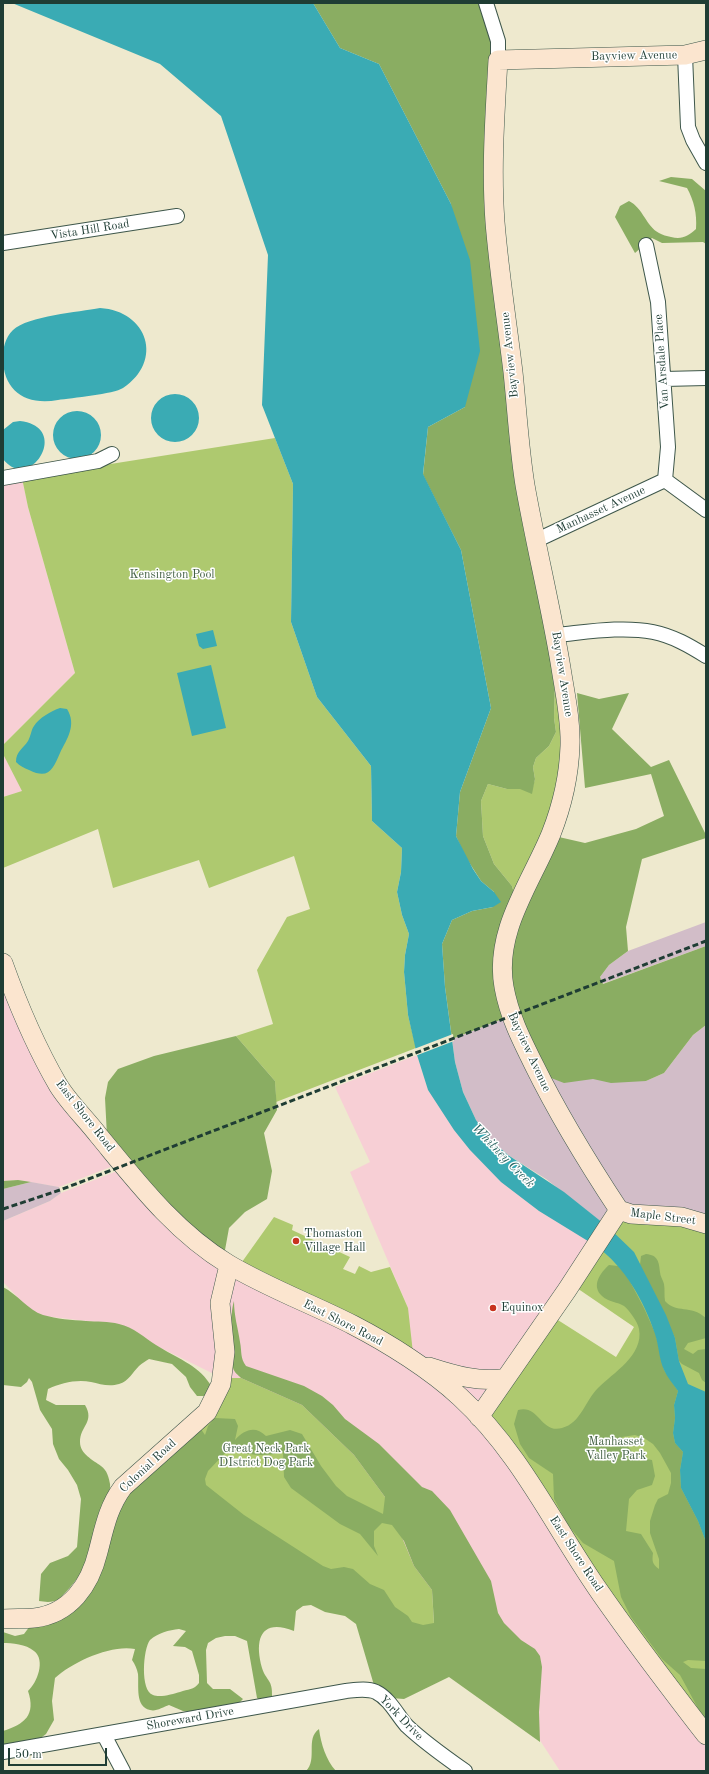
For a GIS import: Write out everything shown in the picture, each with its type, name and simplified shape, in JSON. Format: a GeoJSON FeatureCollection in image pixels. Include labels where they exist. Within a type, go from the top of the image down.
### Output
{"type":"FeatureCollection","features":[{"type":"Feature","properties":{"kind":"street"},"geometry":{"type":"LineString","coordinates":[[486,3],[498,41],[498,60]]}},
{"type":"Feature","properties":{"kind":"street","name":"Bayview Avenue"},"geometry":{"type":"LineString","coordinates":[[619,1210],[556,1110],[512,1021],[503,982],[503,953],[508,932],[518,905],[550,835],[561,806],[570,746],[570,719],[556,635],[526,486],[519,438],[513,372],[495,225],[494,114],[498,60],[685,55],[706,50]]}},
{"type":"Feature","properties":{"kind":"street"},"geometry":{"type":"LineString","coordinates":[[685,55],[688,127],[693,140],[706,162]]}},
{"type":"Feature","properties":{"kind":"street","name":"Vista Hill Road"},"geometry":{"type":"LineString","coordinates":[[3,243],[177,216]]}},
{"type":"Feature","properties":{"kind":"street","name":"Van Arsdale Place"},"geometry":{"type":"LineString","coordinates":[[646,245],[658,302],[668,447],[665,480]]}},
{"type":"Feature","properties":{"kind":"street"},"geometry":{"type":"LineString","coordinates":[[664,380],[706,378]]}},
{"type":"Feature","properties":{"kind":"street"},"geometry":{"type":"LineString","coordinates":[[3,478],[98,461],[112,454]]}},
{"type":"Feature","properties":{"kind":"street"},"geometry":{"type":"LineString","coordinates":[[665,480],[706,510]]}},
{"type":"Feature","properties":{"kind":"street","name":"Manhasset Avenue"},"geometry":{"type":"LineString","coordinates":[[537,540],[665,480]]}},
{"type":"Feature","properties":{"kind":"street"},"geometry":{"type":"LineString","coordinates":[[556,635],[614,630],[654,632],[676,639],[706,656]]}},
{"type":"Feature","properties":{"kind":"street","name":"East Shore Road"},"geometry":{"type":"LineString","coordinates":[[3,963],[30,1031],[61,1089],[139,1184],[171,1219],[198,1243],[229,1265],[289,1296],[360,1328],[414,1362],[453,1390],[504,1444],[519,1464],[597,1588],[706,1735]]}},
{"type":"Feature","properties":{"kind":"street"},"geometry":{"type":"LineString","coordinates":[[479,1417],[619,1210]]}},
{"type":"Feature","properties":{"kind":"street","name":"Maple Street"},"geometry":{"type":"LineString","coordinates":[[619,1210],[631,1214],[682,1217],[706,1224]]}},
{"type":"Feature","properties":{"kind":"street","name":"Colonial Road"},"geometry":{"type":"LineString","coordinates":[[3,1619],[34,1618],[52,1613],[69,1604],[79,1593],[92,1574],[106,1518],[123,1487],[207,1412],[221,1384],[224,1364],[220,1303],[229,1265]]}},
{"type":"Feature","properties":{"kind":"street"},"geometry":{"type":"LineString","coordinates":[[414,1362],[444,1372],[501,1385]]}},
{"type":"Feature","properties":{"kind":"street"},"geometry":{"type":"LineString","coordinates":[[501,1385],[496,1421],[504,1444]]}},
{"type":"Feature","properties":{"kind":"street","name":"Shoreward Drive"},"geometry":{"type":"LineString","coordinates":[[3,1752],[346,1691],[364,1690],[376,1692]]}},
{"type":"Feature","properties":{"kind":"street","name":"York Drive"},"geometry":{"type":"LineString","coordinates":[[376,1692],[387,1700],[406,1724],[425,1742],[465,1771]]}},
{"type":"Feature","properties":{"kind":"street"},"geometry":{"type":"LineString","coordinates":[[104,1735],[123,1771]]}},
{"type":"Feature","properties":{"kind":"shaded area"},"geometry":{"type":"Polygon","coordinates":[[[22,478],[28,507],[75,673],[3,745],[3,481],[22,478]]]}},
{"type":"Feature","properties":{"kind":"shaded area"},"geometry":{"type":"Polygon","coordinates":[[[3,754],[23,791],[3,797],[3,754]]]}},
{"type":"Feature","properties":{"kind":"shaded area"},"geometry":{"type":"Polygon","coordinates":[[[706,922],[706,946],[602,984],[600,977],[609,965],[628,951],[706,922]]]}},
{"type":"Feature","properties":{"kind":"shaded area"},"geometry":{"type":"Polygon","coordinates":[[[3,966],[30,1031],[121,1163],[59,1187],[18,1180],[3,1181],[3,966]]]}},
{"type":"Feature","properties":{"kind":"shaded area"},"geometry":{"type":"Polygon","coordinates":[[[510,1016],[646,1081],[664,1073],[693,1035],[706,1025],[706,1223],[608,1227],[546,1179],[508,1155],[491,1140],[476,1120],[463,1092],[455,1062],[452,1039],[510,1016]]]}},
{"type":"Feature","properties":{"kind":"shaded area"},"geometry":{"type":"Polygon","coordinates":[[[417,1055],[428,1090],[596,1246],[479,1417],[706,1735],[706,1771],[560,1771],[467,1629],[222,1378],[112,1324],[35,1315],[3,1282],[3,1221],[50,1201],[61,1193],[125,1168],[223,1261],[408,1308],[350,1172],[370,1162],[335,1087],[417,1055]]]}},
{"type":"Feature","properties":{"kind":"shaded area"},"geometry":{"type":"Polygon","coordinates":[[[31,1182],[59,1187],[61,1193],[50,1201],[3,1221],[3,1189],[31,1182]]]}},
{"type":"Feature","properties":{"kind":"green space"},"geometry":{"type":"Polygon","coordinates":[[[313,3],[486,3],[496,34],[495,225],[556,635],[554,718],[556,732],[549,746],[536,758],[533,767],[535,779],[532,794],[520,789],[507,789],[488,784],[481,801],[483,836],[494,864],[512,886],[517,904],[550,835],[585,843],[636,829],[664,816],[651,774],[585,788],[577,693],[599,699],[629,693],[612,729],[651,767],[669,760],[706,835],[706,838],[642,859],[626,927],[628,951],[609,965],[600,977],[603,984],[706,946],[706,1025],[693,1035],[664,1073],[646,1081],[611,1083],[593,1079],[564,1083],[551,1078],[510,1016],[452,1039],[445,987],[442,944],[452,920],[472,911],[493,907],[494,892],[481,881],[465,856],[456,836],[460,792],[491,708],[461,550],[423,475],[428,427],[465,407],[451,204],[379,64],[340,48],[313,3]]]}},
{"type":"Feature","properties":{"kind":"green space"},"geometry":{"type":"Polygon","coordinates":[[[671,177],[692,179],[706,191],[706,244],[703,242],[662,243],[652,238],[635,253],[615,217],[620,206],[629,201],[638,208],[655,230],[662,234],[675,238],[682,238],[696,229],[694,207],[692,198],[687,188],[659,181],[671,177]]]}},
{"type":"Feature","properties":{"kind":"green space","name":"Kensington Pool"},"geometry":{"type":"Polygon","coordinates":[[[275,438],[293,484],[291,622],[317,697],[371,766],[372,821],[402,848],[401,872],[397,892],[402,915],[409,934],[405,955],[404,972],[408,1015],[416,1048],[276,1102],[275,1081],[236,1036],[273,1024],[257,970],[287,917],[310,909],[294,856],[209,888],[199,860],[113,888],[98,829],[3,868],[3,797],[22,791],[3,754],[3,745],[75,673],[28,507],[22,478],[275,438]]]}},
{"type":"Feature","properties":{"kind":"green space"},"geometry":{"type":"Polygon","coordinates":[[[556,635],[566,779],[518,905],[512,886],[494,864],[483,836],[481,801],[488,784],[507,789],[520,788],[531,793],[535,779],[533,767],[536,758],[549,746],[556,732],[554,718],[556,635]]]}},
{"type":"Feature","properties":{"kind":"green space"},"geometry":{"type":"Polygon","coordinates":[[[236,1036],[275,1081],[277,1110],[264,1133],[272,1171],[267,1199],[245,1212],[229,1228],[223,1261],[198,1243],[107,1136],[105,1098],[108,1082],[118,1069],[154,1056],[236,1036]]]}},
{"type":"Feature","properties":{"kind":"green space"},"geometry":{"type":"Polygon","coordinates":[[[18,1180],[31,1182],[3,1189],[3,1181],[18,1180]]]}},
{"type":"Feature","properties":{"kind":"green space","name":"Manhasset Valley Park"},"geometry":{"type":"Polygon","coordinates":[[[619,1210],[706,1223],[706,1735],[479,1417],[550,1315],[616,1357],[634,1327],[571,1284],[619,1210]]]}},
{"type":"Feature","properties":{"kind":"green space"},"geometry":{"type":"Polygon","coordinates":[[[274,1217],[293,1225],[292,1230],[350,1257],[343,1269],[355,1274],[359,1266],[371,1272],[390,1267],[408,1308],[414,1362],[237,1269],[274,1217]]]}},
{"type":"Feature","properties":{"kind":"green space"},"geometry":{"type":"Polygon","coordinates":[[[646,1254],[655,1257],[658,1262],[660,1275],[664,1284],[665,1301],[674,1307],[695,1311],[706,1318],[706,1338],[688,1343],[684,1349],[693,1354],[698,1350],[706,1349],[706,1383],[702,1380],[699,1373],[679,1361],[675,1338],[640,1265],[641,1256],[646,1254]]]}},
{"type":"Feature","properties":{"kind":"green space"},"geometry":{"type":"Polygon","coordinates":[[[609,1265],[618,1266],[626,1274],[656,1335],[664,1370],[678,1391],[674,1405],[675,1418],[673,1433],[675,1443],[683,1452],[680,1470],[681,1488],[698,1521],[706,1542],[706,1661],[688,1660],[683,1662],[691,1668],[706,1669],[706,1723],[680,1675],[662,1659],[631,1617],[621,1597],[614,1561],[583,1543],[568,1525],[554,1499],[553,1474],[529,1458],[520,1444],[514,1424],[518,1410],[525,1409],[531,1411],[549,1427],[555,1429],[568,1425],[578,1417],[598,1388],[626,1363],[637,1347],[639,1329],[633,1316],[624,1306],[607,1300],[602,1296],[597,1288],[598,1280],[609,1265]],[[635,1435],[622,1437],[624,1442],[640,1461],[646,1459],[652,1460],[655,1476],[652,1485],[637,1490],[629,1499],[626,1531],[641,1534],[653,1553],[655,1566],[659,1569],[659,1559],[650,1533],[650,1521],[658,1499],[668,1494],[671,1483],[671,1473],[660,1453],[653,1444],[644,1438],[635,1435]]]}},
{"type":"Feature","properties":{"kind":"green space"},"geometry":{"type":"Polygon","coordinates":[[[3,1287],[32,1310],[43,1315],[64,1319],[111,1322],[124,1325],[192,1366],[205,1377],[210,1384],[208,1396],[197,1396],[190,1387],[186,1377],[172,1364],[149,1359],[139,1366],[128,1379],[119,1384],[108,1385],[86,1381],[75,1381],[64,1383],[48,1389],[46,1400],[56,1405],[85,1405],[88,1411],[88,1420],[82,1432],[80,1442],[82,1450],[105,1470],[110,1484],[108,1500],[87,1562],[69,1589],[59,1599],[52,1602],[39,1601],[41,1574],[50,1563],[68,1556],[77,1547],[81,1499],[77,1485],[59,1459],[53,1444],[52,1429],[40,1410],[32,1382],[29,1378],[21,1387],[3,1385],[3,1287]]]}},
{"type":"Feature","properties":{"kind":"green space"},"geometry":{"type":"Polygon","coordinates":[[[234,1301],[235,1317],[242,1358],[246,1366],[304,1386],[322,1396],[333,1405],[345,1419],[379,1444],[422,1487],[432,1491],[450,1510],[491,1581],[498,1613],[504,1623],[521,1640],[535,1649],[540,1656],[542,1667],[539,1712],[540,1742],[449,1677],[404,1699],[391,1698],[376,1692],[356,1624],[345,1616],[325,1612],[311,1605],[303,1606],[296,1611],[294,1631],[274,1627],[267,1629],[260,1640],[259,1648],[262,1668],[270,1683],[272,1691],[272,1697],[267,1701],[261,1701],[257,1698],[247,1641],[235,1636],[216,1638],[208,1643],[206,1650],[207,1683],[213,1689],[230,1689],[243,1699],[237,1705],[197,1713],[183,1711],[169,1705],[155,1710],[145,1708],[140,1700],[138,1690],[138,1674],[132,1660],[135,1649],[115,1649],[82,1660],[55,1678],[52,1701],[54,1720],[46,1734],[38,1740],[3,1746],[3,1731],[23,1722],[27,1717],[31,1706],[28,1691],[37,1677],[40,1666],[38,1655],[31,1649],[19,1644],[3,1643],[3,1632],[15,1636],[24,1634],[30,1626],[69,1603],[111,1506],[201,1429],[205,1435],[208,1426],[215,1418],[235,1419],[238,1426],[235,1440],[246,1431],[250,1430],[258,1431],[266,1436],[290,1430],[302,1434],[321,1466],[336,1486],[347,1496],[383,1514],[385,1497],[354,1455],[302,1405],[241,1378],[235,1372],[232,1362],[231,1345],[234,1301]],[[227,1451],[208,1471],[205,1479],[206,1485],[244,1515],[323,1566],[331,1569],[344,1567],[353,1569],[370,1584],[384,1590],[395,1607],[408,1616],[412,1622],[423,1625],[434,1623],[432,1590],[414,1566],[404,1541],[392,1525],[382,1523],[374,1531],[374,1546],[378,1556],[360,1534],[340,1524],[291,1488],[284,1477],[283,1452],[262,1455],[227,1451]],[[179,1629],[156,1635],[150,1640],[148,1645],[144,1660],[144,1678],[149,1692],[153,1695],[163,1696],[174,1694],[193,1688],[199,1683],[199,1675],[192,1651],[185,1647],[173,1646],[186,1631],[179,1629]]]}},
{"type":"Feature","properties":{"kind":"green space","name":"Great Neck Park DIstrict Dog Park"},"geometry":{"type":"Polygon","coordinates":[[[222,1378],[241,1378],[302,1405],[354,1455],[385,1497],[414,1566],[432,1590],[434,1624],[407,1628],[155,1458],[207,1412],[222,1378]]]}},
{"type":"Feature","properties":{"kind":"green space"},"geometry":{"type":"Polygon","coordinates":[[[319,1729],[324,1752],[336,1771],[306,1771],[311,1761],[313,1738],[319,1729]]]}},
{"type":"Feature","properties":{"kind":"water","name":"Whitney Creek"},"geometry":{"type":"Polygon","coordinates":[[[12,3],[313,3],[340,48],[379,64],[451,204],[470,260],[480,351],[465,407],[428,427],[423,474],[461,550],[491,708],[460,792],[456,836],[481,881],[494,892],[501,902],[493,907],[472,911],[452,920],[442,944],[445,987],[455,1062],[463,1092],[476,1120],[491,1140],[508,1155],[564,1192],[608,1227],[634,1252],[666,1315],[675,1338],[679,1361],[688,1384],[706,1392],[706,1542],[698,1521],[681,1488],[680,1470],[683,1452],[675,1443],[673,1433],[675,1418],[674,1405],[678,1391],[664,1370],[656,1339],[645,1309],[625,1274],[596,1246],[539,1211],[501,1182],[470,1150],[454,1130],[428,1090],[417,1055],[408,1015],[404,972],[405,955],[409,934],[402,915],[397,892],[401,872],[402,848],[372,821],[371,766],[317,697],[291,622],[293,484],[262,405],[268,255],[221,116],[160,64],[12,3]]]}},
{"type":"Feature","properties":{"kind":"water"},"geometry":{"type":"Polygon","coordinates":[[[100,308],[116,311],[130,318],[139,328],[145,339],[146,352],[143,365],[136,377],[123,388],[92,396],[36,401],[18,394],[7,379],[4,370],[3,358],[5,343],[13,330],[30,321],[100,308]]]}},
{"type":"Feature","properties":{"kind":"water"},"geometry":{"type":"Polygon","coordinates":[[[175,394],[184,396],[192,401],[197,409],[199,418],[197,427],[192,435],[184,440],[175,442],[166,440],[158,435],[153,427],[151,418],[153,409],[158,401],[166,396],[175,394]]]}},
{"type":"Feature","properties":{"kind":"water"},"geometry":{"type":"Polygon","coordinates":[[[77,411],[86,413],[94,418],[99,426],[101,435],[99,444],[94,452],[86,457],[77,459],[68,457],[60,452],[55,444],[53,435],[55,426],[60,418],[68,413],[77,411]]]}},
{"type":"Feature","properties":{"kind":"water"},"geometry":{"type":"Polygon","coordinates":[[[20,421],[35,426],[43,434],[45,445],[41,455],[34,464],[24,469],[14,468],[3,459],[3,430],[13,422],[20,421]]]}},
{"type":"Feature","properties":{"kind":"water"},"geometry":{"type":"Polygon","coordinates":[[[213,630],[217,646],[203,649],[199,646],[196,634],[213,630]]]}},
{"type":"Feature","properties":{"kind":"water"},"geometry":{"type":"Polygon","coordinates":[[[211,665],[226,728],[192,736],[177,673],[211,665]]]}},
{"type":"Feature","properties":{"kind":"water"},"geometry":{"type":"Polygon","coordinates":[[[60,708],[67,709],[70,715],[71,726],[68,737],[55,764],[49,771],[41,774],[21,766],[16,762],[16,758],[20,750],[28,741],[34,726],[46,715],[60,708]]]}},
{"type":"Feature","properties":{"kind":"pier"},"geometry":{"type":"Polygon","coordinates":[[[453,1034],[454,1041],[415,1056],[414,1049],[453,1034]]]}},
{"type":"Feature","properties":{"kind":"railway"},"geometry":{"type":"LineString","coordinates":[[3,1209],[60,1190],[706,941]]}},
{"type":"Feature","properties":{"kind":"place","name":"Thomaston Village Hall"},"geometry":{"type":"Point","coordinates":[296,1241]}},
{"type":"Feature","properties":{"kind":"place","name":"Equinox"},"geometry":{"type":"Point","coordinates":[493,1308]}}]}
